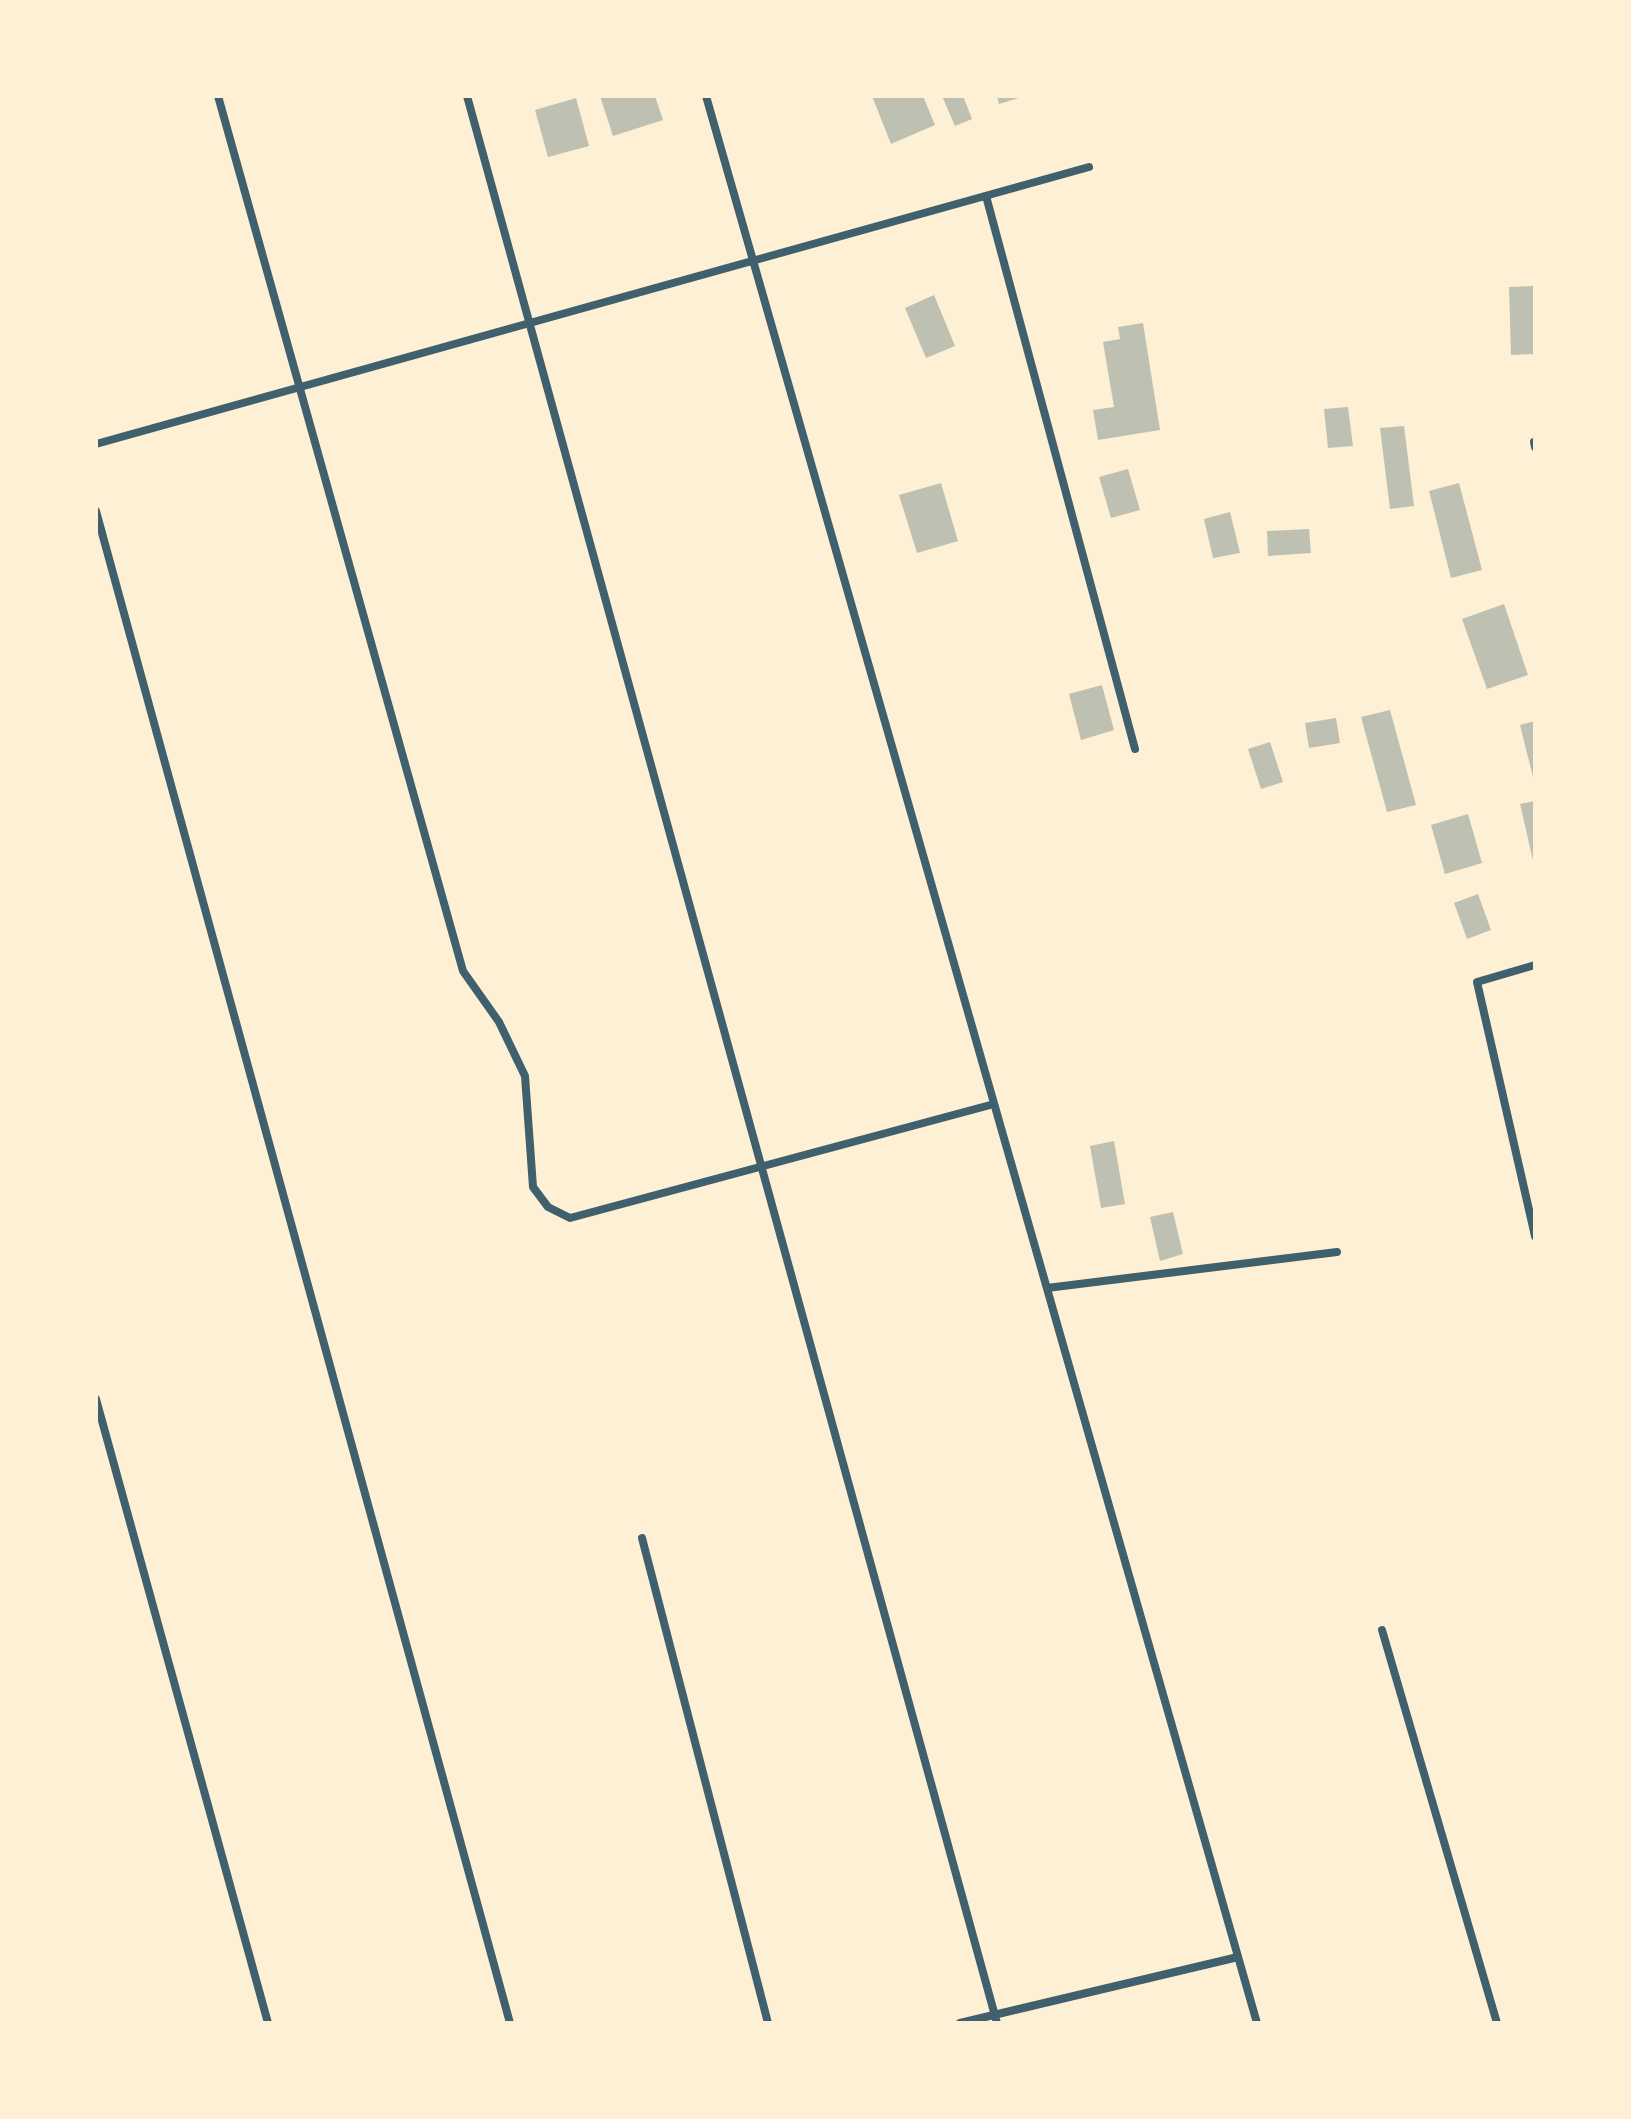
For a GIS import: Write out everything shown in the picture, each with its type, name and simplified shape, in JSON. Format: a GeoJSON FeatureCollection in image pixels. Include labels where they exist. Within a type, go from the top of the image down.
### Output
{"type":"FeatureCollection","features":[{"type":"Feature","properties":{"kind":"street"},"geometry":{"type":"LineString","coordinates":[[218,96],[463,971],[499,1022],[525,1076],[533,1187],[548,1207],[570,1218],[994,1104]]}},
{"type":"Feature","properties":{"kind":"street"},"geometry":{"type":"LineString","coordinates":[[467,96],[995,2019]]}},
{"type":"Feature","properties":{"kind":"street"},"geometry":{"type":"LineString","coordinates":[[706,96],[1257,2023]]}},
{"type":"Feature","properties":{"kind":"street"},"geometry":{"type":"LineString","coordinates":[[96,444],[1089,167]]}},
{"type":"Feature","properties":{"kind":"street"},"geometry":{"type":"LineString","coordinates":[[986,196],[1135,749]]}},
{"type":"Feature","properties":{"kind":"street"},"geometry":{"type":"LineString","coordinates":[[96,511],[510,2023]]}},
{"type":"Feature","properties":{"kind":"street"},"geometry":{"type":"LineString","coordinates":[[1535,965],[1477,982],[1535,1236]]}},
{"type":"Feature","properties":{"kind":"street"},"geometry":{"type":"LineString","coordinates":[[1047,1288],[1337,1252]]}},
{"type":"Feature","properties":{"kind":"street"},"geometry":{"type":"LineString","coordinates":[[96,1399],[268,2023]]}},
{"type":"Feature","properties":{"kind":"street"},"geometry":{"type":"LineString","coordinates":[[642,1538],[768,2023]]}},
{"type":"Feature","properties":{"kind":"street"},"geometry":{"type":"LineString","coordinates":[[1382,1630],[1497,2023]]}},
{"type":"Feature","properties":{"kind":"street"},"geometry":{"type":"LineString","coordinates":[[960,2023],[995,2019],[1238,1957]]}},
{"type":"Feature","properties":{"kind":"building"},"geometry":{"type":"Polygon","coordinates":[[[600,96],[655,96],[663,120],[613,136],[600,96]]]}},
{"type":"Feature","properties":{"kind":"building"},"geometry":{"type":"Polygon","coordinates":[[[872,96],[923,96],[935,125],[891,144],[872,96]]]}},
{"type":"Feature","properties":{"kind":"building"},"geometry":{"type":"Polygon","coordinates":[[[942,96],[963,96],[972,119],[955,126],[942,96]]]}},
{"type":"Feature","properties":{"kind":"building"},"geometry":{"type":"Polygon","coordinates":[[[997,96],[1022,96],[1022,97],[999,104],[997,96]]]}},
{"type":"Feature","properties":{"kind":"building"},"geometry":{"type":"Polygon","coordinates":[[[576,98],[589,146],[548,157],[535,110],[576,98]]]}},
{"type":"Feature","properties":{"kind":"building"},"geometry":{"type":"Polygon","coordinates":[[[1533,286],[1535,354],[1511,355],[1509,287],[1533,286]]]}},
{"type":"Feature","properties":{"kind":"building"},"geometry":{"type":"Polygon","coordinates":[[[934,295],[955,346],[926,358],[905,308],[934,295]]]}},
{"type":"Feature","properties":{"kind":"building"},"geometry":{"type":"Polygon","coordinates":[[[1143,323],[1160,430],[1098,440],[1093,410],[1114,407],[1103,342],[1120,339],[1118,327],[1143,323]]]}},
{"type":"Feature","properties":{"kind":"building"},"geometry":{"type":"Polygon","coordinates":[[[1348,407],[1353,446],[1328,448],[1324,409],[1348,407]]]}},
{"type":"Feature","properties":{"kind":"building"},"geometry":{"type":"Polygon","coordinates":[[[1404,426],[1414,506],[1390,509],[1380,428],[1404,426]]]}},
{"type":"Feature","properties":{"kind":"building"},"geometry":{"type":"Polygon","coordinates":[[[1128,469],[1140,510],[1111,518],[1099,477],[1128,469]]]}},
{"type":"Feature","properties":{"kind":"building"},"geometry":{"type":"Polygon","coordinates":[[[941,483],[958,541],[917,553],[899,495],[941,483]]]}},
{"type":"Feature","properties":{"kind":"building"},"geometry":{"type":"Polygon","coordinates":[[[1459,483],[1482,570],[1451,578],[1429,491],[1459,483]]]}},
{"type":"Feature","properties":{"kind":"building"},"geometry":{"type":"Polygon","coordinates":[[[1230,512],[1240,553],[1213,558],[1204,519],[1230,512]]]}},
{"type":"Feature","properties":{"kind":"building"},"geometry":{"type":"Polygon","coordinates":[[[1309,529],[1311,553],[1268,556],[1267,531],[1309,529]]]}},
{"type":"Feature","properties":{"kind":"building"},"geometry":{"type":"Polygon","coordinates":[[[1504,604],[1528,675],[1487,689],[1462,619],[1504,604]]]}},
{"type":"Feature","properties":{"kind":"building"},"geometry":{"type":"Polygon","coordinates":[[[1102,685],[1114,730],[1081,740],[1069,694],[1102,685]]]}},
{"type":"Feature","properties":{"kind":"building"},"geometry":{"type":"Polygon","coordinates":[[[1390,710],[1416,805],[1387,812],[1361,717],[1390,710]]]}},
{"type":"Feature","properties":{"kind":"building"},"geometry":{"type":"Polygon","coordinates":[[[1336,718],[1340,743],[1309,748],[1305,723],[1336,718]]]}},
{"type":"Feature","properties":{"kind":"building"},"geometry":{"type":"Polygon","coordinates":[[[1535,721],[1535,781],[1534,781],[1520,725],[1535,721]]]}},
{"type":"Feature","properties":{"kind":"building"},"geometry":{"type":"Polygon","coordinates":[[[1270,742],[1283,782],[1261,789],[1248,749],[1270,742]]]}},
{"type":"Feature","properties":{"kind":"building"},"geometry":{"type":"Polygon","coordinates":[[[1535,801],[1535,865],[1534,865],[1520,804],[1535,801]]]}},
{"type":"Feature","properties":{"kind":"building"},"geometry":{"type":"Polygon","coordinates":[[[1468,814],[1482,863],[1445,874],[1431,825],[1468,814]]]}},
{"type":"Feature","properties":{"kind":"building"},"geometry":{"type":"Polygon","coordinates":[[[1478,894],[1491,930],[1467,939],[1454,903],[1478,894]]]}},
{"type":"Feature","properties":{"kind":"building"},"geometry":{"type":"Polygon","coordinates":[[[1114,1141],[1125,1204],[1101,1208],[1090,1146],[1114,1141]]]}},
{"type":"Feature","properties":{"kind":"building"},"geometry":{"type":"Polygon","coordinates":[[[1173,1212],[1183,1254],[1160,1261],[1150,1217],[1173,1212]]]}}]}
